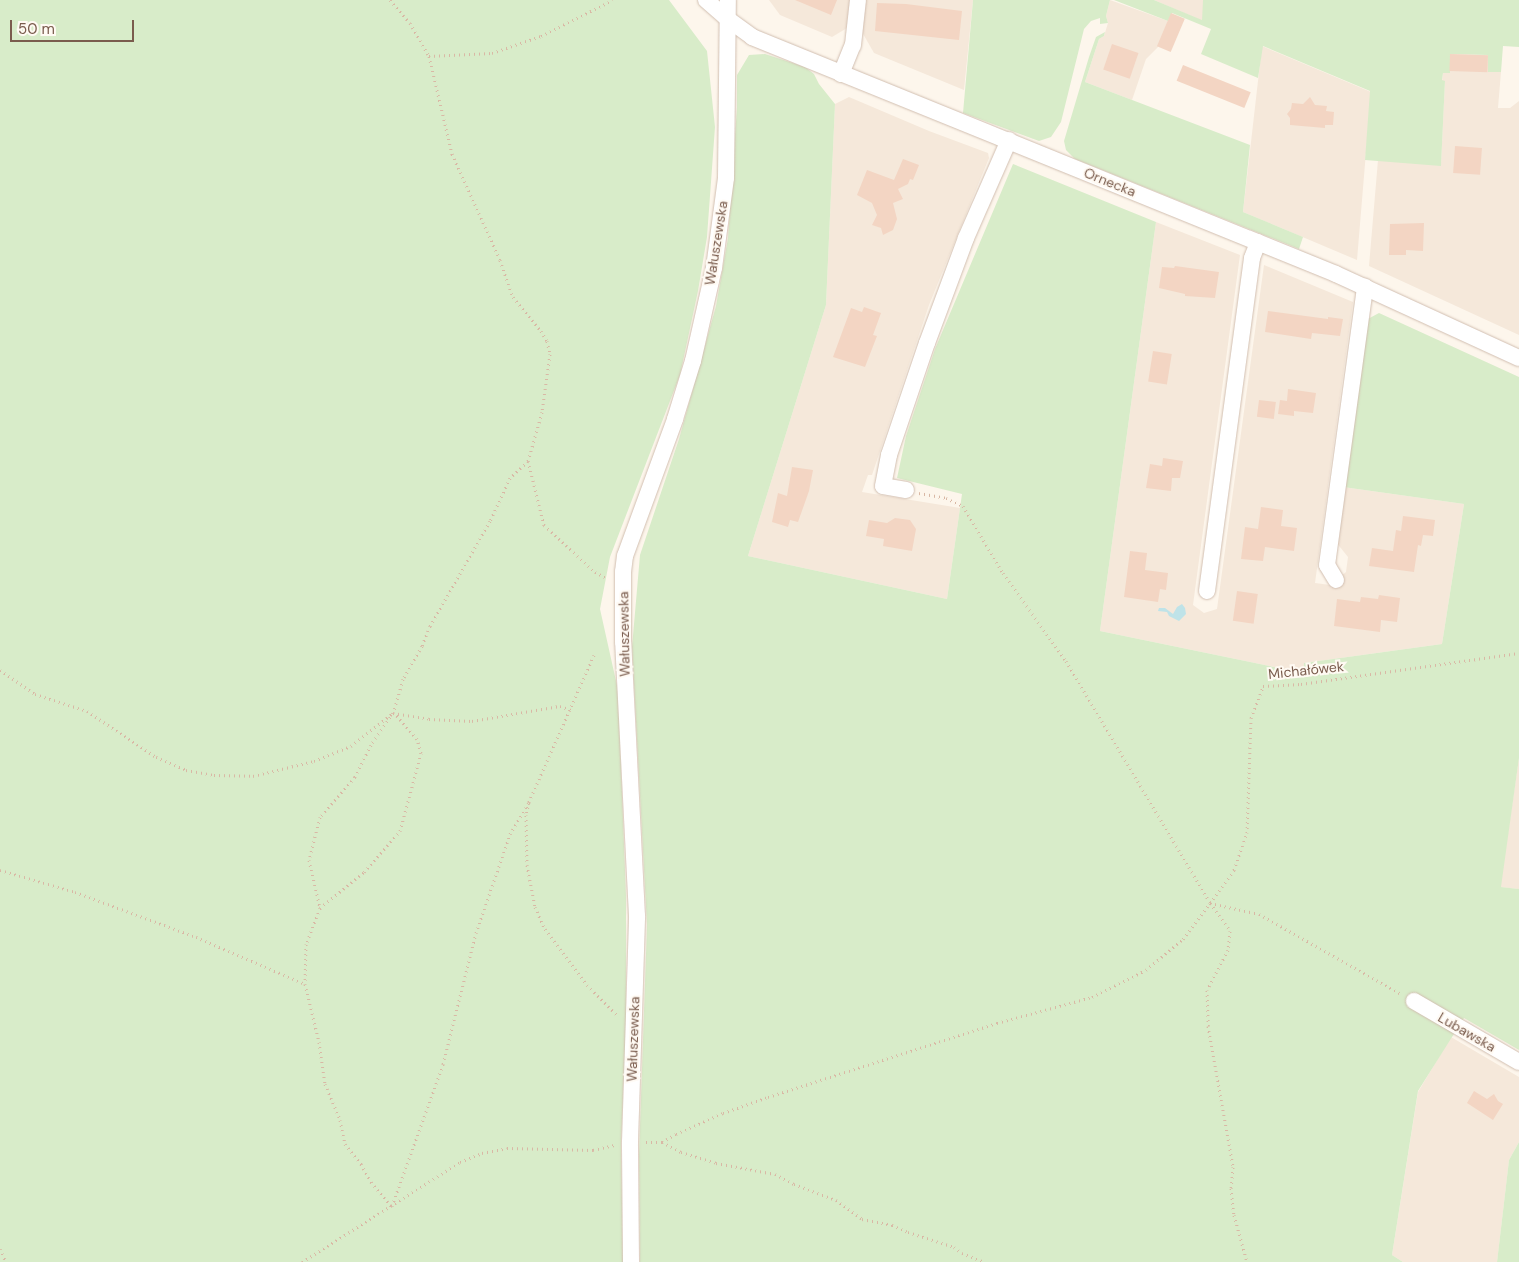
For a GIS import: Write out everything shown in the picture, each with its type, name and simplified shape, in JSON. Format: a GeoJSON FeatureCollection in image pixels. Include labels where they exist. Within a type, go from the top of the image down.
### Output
{"type":"FeatureCollection","features":[{"type":"Feature","properties":{"kind":"street","name":"Ornecka"},"geometry":{"type":"LineString","coordinates":[[706,0],[752,37],[1258,242],[1365,287],[1519,358]]}},
{"type":"Feature","properties":{"kind":"street","name":"Wałuszewska"},"geometry":{"type":"LineString","coordinates":[[631,1262],[630,1142],[637,916],[623,642],[623,572],[625,556],[675,418],[693,361],[714,268],[726,178],[728,0]]}},
{"type":"Feature","properties":{"kind":"street"},"geometry":{"type":"LineString","coordinates":[[841,74],[854,45],[858,0]]}},
{"type":"Feature","properties":{"kind":"street"},"geometry":{"type":"LineString","coordinates":[[906,490],[883,486],[889,456],[927,343],[966,238],[1009,140]]}},
{"type":"Feature","properties":{"kind":"street"},"geometry":{"type":"LineString","coordinates":[[1207,591],[1252,258],[1258,242]]}},
{"type":"Feature","properties":{"kind":"street"},"geometry":{"type":"LineString","coordinates":[[1336,580],[1327,565],[1365,287]]}},
{"type":"Feature","properties":{"kind":"street","name":"Lubawska"},"geometry":{"type":"LineString","coordinates":[[1414,1001],[1519,1062]]}},
{"type":"Feature","properties":{"kind":"path"},"geometry":{"type":"LineString","coordinates":[[390,0],[410,23],[429,56],[452,154],[500,260],[512,298],[548,341],[550,354],[542,412],[528,461],[544,525],[595,572],[610,579]]}},
{"type":"Feature","properties":{"kind":"path"},"geometry":{"type":"LineString","coordinates":[[429,56],[492,53],[541,36],[613,0]]}},
{"type":"Feature","properties":{"kind":"path"},"geometry":{"type":"LineString","coordinates":[[320,908],[309,860],[320,817],[355,777],[371,745],[393,712],[403,679],[422,646],[430,626],[490,522],[510,478],[528,461]]}},
{"type":"Feature","properties":{"kind":"path"},"geometry":{"type":"LineString","coordinates":[[906,490],[946,498],[963,506],[1003,573],[1066,661],[1210,903],[1230,931],[1228,950],[1207,990],[1208,1026],[1233,1168],[1231,1188],[1234,1215],[1247,1262]]}},
{"type":"Feature","properties":{"kind":"path","name":"Michałówek"},"geometry":{"type":"LineString","coordinates":[[1210,903],[1234,870],[1247,833],[1252,718],[1263,686],[1301,684],[1519,653]]}},
{"type":"Feature","properties":{"kind":"path"},"geometry":{"type":"LineString","coordinates":[[392,1207],[443,1064],[476,934],[510,834],[529,802],[594,655]]}},
{"type":"Feature","properties":{"kind":"path"},"geometry":{"type":"LineString","coordinates":[[0,670],[34,694],[86,711],[156,757],[200,774],[253,776],[314,761],[351,746],[393,712],[429,719],[472,721],[560,706],[571,710]]}},
{"type":"Feature","properties":{"kind":"path"},"geometry":{"type":"LineString","coordinates":[[392,1207],[371,1182],[361,1164],[345,1144],[340,1120],[325,1084],[319,1042],[305,984],[306,944],[320,908],[364,872],[400,831],[421,753],[417,739],[393,712]]}},
{"type":"Feature","properties":{"kind":"path"},"geometry":{"type":"LineString","coordinates":[[529,802],[526,815],[527,865],[535,907],[545,929],[587,985],[634,1033]]}},
{"type":"Feature","properties":{"kind":"path"},"geometry":{"type":"LineString","coordinates":[[0,870],[75,892],[196,936],[305,984]]}},
{"type":"Feature","properties":{"kind":"path"},"geometry":{"type":"LineString","coordinates":[[1210,903],[1259,914],[1414,1001]]}},
{"type":"Feature","properties":{"kind":"path"},"geometry":{"type":"LineString","coordinates":[[662,1142],[724,1113],[759,1100],[997,1023],[1092,997],[1146,970],[1183,939],[1210,903]]}},
{"type":"Feature","properties":{"kind":"path"},"geometry":{"type":"LineString","coordinates":[[302,1262],[392,1207],[460,1162],[482,1153],[506,1148],[593,1150],[630,1142],[662,1142],[681,1152],[716,1163],[776,1174],[794,1184],[836,1200],[862,1220],[892,1225],[954,1247],[962,1254],[984,1262]]}},
{"type":"Feature","properties":{"kind":"path"},"geometry":{"type":"LineString","coordinates":[[0,1249],[6,1262]]}},
{"type":"Feature","properties":{"kind":"shaded area"},"geometry":{"type":"Polygon","coordinates":[[[769,0],[850,0],[847,28],[832,37],[780,15],[769,0]]]}},
{"type":"Feature","properties":{"kind":"shaded area"},"geometry":{"type":"Polygon","coordinates":[[[865,0],[973,0],[964,90],[874,53],[862,32],[865,0]]]}},
{"type":"Feature","properties":{"kind":"shaded area"},"geometry":{"type":"Polygon","coordinates":[[[1110,0],[1168,21],[1158,47],[1146,59],[1132,100],[1085,82],[1099,39],[1104,36],[1108,23],[1106,16],[1110,0]]]}},
{"type":"Feature","properties":{"kind":"shaded area"},"geometry":{"type":"Polygon","coordinates":[[[1154,0],[1203,0],[1203,21],[1154,0]]]}},
{"type":"Feature","properties":{"kind":"shaded area"},"geometry":{"type":"Polygon","coordinates":[[[1262,46],[1371,92],[1357,260],[1243,212],[1262,46]]]}},
{"type":"Feature","properties":{"kind":"shaded area"},"geometry":{"type":"Polygon","coordinates":[[[1450,54],[1488,55],[1488,71],[1501,72],[1498,108],[1510,108],[1519,101],[1519,335],[1369,266],[1378,160],[1441,165],[1445,81],[1442,81],[1443,73],[1450,73],[1450,54]]]}},
{"type":"Feature","properties":{"kind":"shaded area"},"geometry":{"type":"Polygon","coordinates":[[[849,97],[929,131],[988,153],[989,158],[929,305],[872,475],[868,475],[862,492],[960,508],[947,599],[748,556],[826,305],[835,104],[849,97]]]}},
{"type":"Feature","properties":{"kind":"shaded area"},"geometry":{"type":"Polygon","coordinates":[[[1156,222],[1240,255],[1193,605],[1204,613],[1217,609],[1264,265],[1353,302],[1315,583],[1330,585],[1346,572],[1348,557],[1336,542],[1343,487],[1464,504],[1442,644],[1304,663],[1303,673],[1100,631],[1156,222]]]}},
{"type":"Feature","properties":{"kind":"shaded area"},"geometry":{"type":"Polygon","coordinates":[[[1519,758],[1519,889],[1500,887],[1519,758]]]}},
{"type":"Feature","properties":{"kind":"shaded area"},"geometry":{"type":"Polygon","coordinates":[[[1451,1037],[1519,1077],[1519,1142],[1509,1160],[1497,1262],[1403,1262],[1392,1255],[1418,1092],[1451,1037]]]}},
{"type":"Feature","properties":{"kind":"green space"},"geometry":{"type":"Polygon","coordinates":[[[0,0],[669,0],[707,51],[715,127],[707,237],[698,291],[680,375],[610,557],[600,609],[618,690],[626,896],[626,1029],[621,1144],[623,1262],[0,1262],[0,0]]]}},
{"type":"Feature","properties":{"kind":"green space"},"geometry":{"type":"Polygon","coordinates":[[[973,0],[1110,0],[1106,16],[1108,23],[1100,24],[1100,18],[1091,21],[1084,29],[1061,122],[1051,137],[1039,141],[963,113],[973,0]]]}},
{"type":"Feature","properties":{"kind":"green space"},"geometry":{"type":"Polygon","coordinates":[[[1114,0],[1154,0],[1202,20],[1203,0],[1519,0],[1519,47],[1503,46],[1501,72],[1488,72],[1488,55],[1450,54],[1450,73],[1443,73],[1442,80],[1445,81],[1441,166],[1365,160],[1370,91],[1263,46],[1258,78],[1201,54],[1211,29],[1172,13],[1168,21],[1114,0]]]}},
{"type":"Feature","properties":{"kind":"green space"},"geometry":{"type":"Polygon","coordinates":[[[1105,32],[1104,36],[1099,39],[1085,82],[1250,145],[1243,212],[1303,237],[1299,249],[1075,159],[1066,150],[1064,141],[1089,57],[1096,37],[1105,32]]]}},
{"type":"Feature","properties":{"kind":"green space"},"geometry":{"type":"Polygon","coordinates":[[[765,54],[805,67],[814,74],[819,84],[835,104],[826,305],[748,556],[947,599],[962,494],[897,478],[906,436],[935,349],[1013,164],[1156,222],[1100,631],[1303,673],[1304,663],[1442,644],[1464,504],[1343,487],[1366,320],[1379,313],[1519,377],[1519,758],[1501,887],[1519,889],[1519,1050],[1464,1018],[1418,1091],[1392,1255],[1403,1262],[640,1262],[639,1155],[647,925],[632,647],[640,555],[679,439],[716,306],[728,238],[737,107],[737,75],[749,55],[765,54]]]}},
{"type":"Feature","properties":{"kind":"green space"},"geometry":{"type":"Polygon","coordinates":[[[1519,1142],[1519,1262],[1497,1262],[1509,1160],[1519,1142]]]}},
{"type":"Feature","properties":{"kind":"water"},"geometry":{"type":"Polygon","coordinates":[[[1182,604],[1186,614],[1179,621],[1169,616],[1167,612],[1158,611],[1159,608],[1165,608],[1173,614],[1177,607],[1182,604]]]}},
{"type":"Feature","properties":{"kind":"building"},"geometry":{"type":"Polygon","coordinates":[[[795,0],[837,0],[831,15],[795,0]]]}},
{"type":"Feature","properties":{"kind":"building"},"geometry":{"type":"Polygon","coordinates":[[[877,3],[906,4],[962,11],[959,40],[875,31],[877,3]]]}},
{"type":"Feature","properties":{"kind":"building"},"geometry":{"type":"Polygon","coordinates":[[[1171,13],[1185,19],[1171,52],[1157,46],[1171,13]]]}},
{"type":"Feature","properties":{"kind":"building"},"geometry":{"type":"Polygon","coordinates":[[[1112,44],[1138,53],[1130,79],[1103,70],[1112,44]]]}},
{"type":"Feature","properties":{"kind":"building"},"geometry":{"type":"Polygon","coordinates":[[[1450,54],[1488,55],[1487,72],[1449,71],[1450,54]]]}},
{"type":"Feature","properties":{"kind":"building"},"geometry":{"type":"Polygon","coordinates":[[[1183,65],[1251,92],[1244,108],[1177,81],[1183,65]]]}},
{"type":"Feature","properties":{"kind":"building"},"geometry":{"type":"Polygon","coordinates":[[[1310,97],[1315,105],[1327,106],[1326,111],[1334,112],[1333,125],[1325,125],[1325,128],[1290,125],[1290,118],[1287,114],[1291,109],[1292,103],[1303,104],[1310,97]]]}},
{"type":"Feature","properties":{"kind":"building"},"geometry":{"type":"Polygon","coordinates":[[[1455,146],[1482,148],[1480,175],[1453,173],[1455,146]]]}},
{"type":"Feature","properties":{"kind":"building"},"geometry":{"type":"Polygon","coordinates":[[[903,159],[919,165],[913,180],[910,179],[908,184],[898,189],[903,199],[893,203],[897,219],[893,230],[883,235],[881,228],[872,225],[877,215],[872,203],[857,195],[867,170],[894,180],[903,159]]]}},
{"type":"Feature","properties":{"kind":"building"},"geometry":{"type":"Polygon","coordinates":[[[1424,223],[1423,251],[1406,250],[1406,255],[1389,255],[1390,224],[1424,223]]]}},
{"type":"Feature","properties":{"kind":"building"},"geometry":{"type":"Polygon","coordinates":[[[1175,266],[1219,272],[1215,298],[1185,296],[1185,294],[1159,288],[1162,267],[1174,268],[1175,266]]]}},
{"type":"Feature","properties":{"kind":"building"},"geometry":{"type":"Polygon","coordinates":[[[864,307],[881,313],[873,335],[877,336],[865,367],[833,357],[851,308],[862,312],[864,307]]]}},
{"type":"Feature","properties":{"kind":"building"},"geometry":{"type":"Polygon","coordinates":[[[1268,311],[1328,319],[1328,317],[1343,319],[1340,336],[1312,333],[1311,339],[1265,332],[1268,311]]]}},
{"type":"Feature","properties":{"kind":"building"},"geometry":{"type":"Polygon","coordinates":[[[1153,351],[1172,354],[1167,385],[1148,382],[1153,351]]]}},
{"type":"Feature","properties":{"kind":"building"},"geometry":{"type":"Polygon","coordinates":[[[1288,389],[1316,393],[1313,413],[1294,411],[1294,416],[1278,414],[1280,400],[1287,401],[1288,389]]]}},
{"type":"Feature","properties":{"kind":"building"},"geometry":{"type":"Polygon","coordinates":[[[1259,400],[1276,402],[1274,419],[1257,417],[1259,400]]]}},
{"type":"Feature","properties":{"kind":"building"},"geometry":{"type":"Polygon","coordinates":[[[1163,458],[1183,461],[1180,478],[1172,478],[1171,491],[1146,488],[1150,464],[1162,466],[1163,458]]]}},
{"type":"Feature","properties":{"kind":"building"},"geometry":{"type":"Polygon","coordinates":[[[792,467],[813,470],[809,491],[798,522],[790,520],[788,527],[772,522],[778,493],[787,496],[792,467]]]}},
{"type":"Feature","properties":{"kind":"building"},"geometry":{"type":"Polygon","coordinates":[[[1261,507],[1283,510],[1281,526],[1297,528],[1294,551],[1265,547],[1263,561],[1241,559],[1245,527],[1258,529],[1261,507]]]}},
{"type":"Feature","properties":{"kind":"building"},"geometry":{"type":"Polygon","coordinates":[[[1403,516],[1435,520],[1433,536],[1423,535],[1421,546],[1418,545],[1414,572],[1369,566],[1372,548],[1393,551],[1396,530],[1401,531],[1403,516]]]}},
{"type":"Feature","properties":{"kind":"building"},"geometry":{"type":"Polygon","coordinates":[[[895,518],[910,520],[916,529],[912,551],[883,546],[884,539],[866,536],[869,520],[887,523],[895,518]]]}},
{"type":"Feature","properties":{"kind":"building"},"geometry":{"type":"Polygon","coordinates":[[[1130,551],[1147,553],[1145,570],[1168,573],[1166,590],[1160,589],[1158,602],[1124,597],[1130,551]]]}},
{"type":"Feature","properties":{"kind":"building"},"geometry":{"type":"Polygon","coordinates":[[[1237,591],[1258,594],[1254,624],[1233,621],[1237,591]]]}},
{"type":"Feature","properties":{"kind":"building"},"geometry":{"type":"Polygon","coordinates":[[[1379,595],[1400,598],[1397,622],[1381,620],[1380,632],[1334,626],[1337,599],[1360,602],[1361,597],[1378,599],[1379,595]]]}},
{"type":"Feature","properties":{"kind":"building"},"geometry":{"type":"Polygon","coordinates":[[[1474,1091],[1487,1099],[1494,1094],[1498,1101],[1503,1104],[1493,1120],[1467,1103],[1474,1091]]]}}]}
